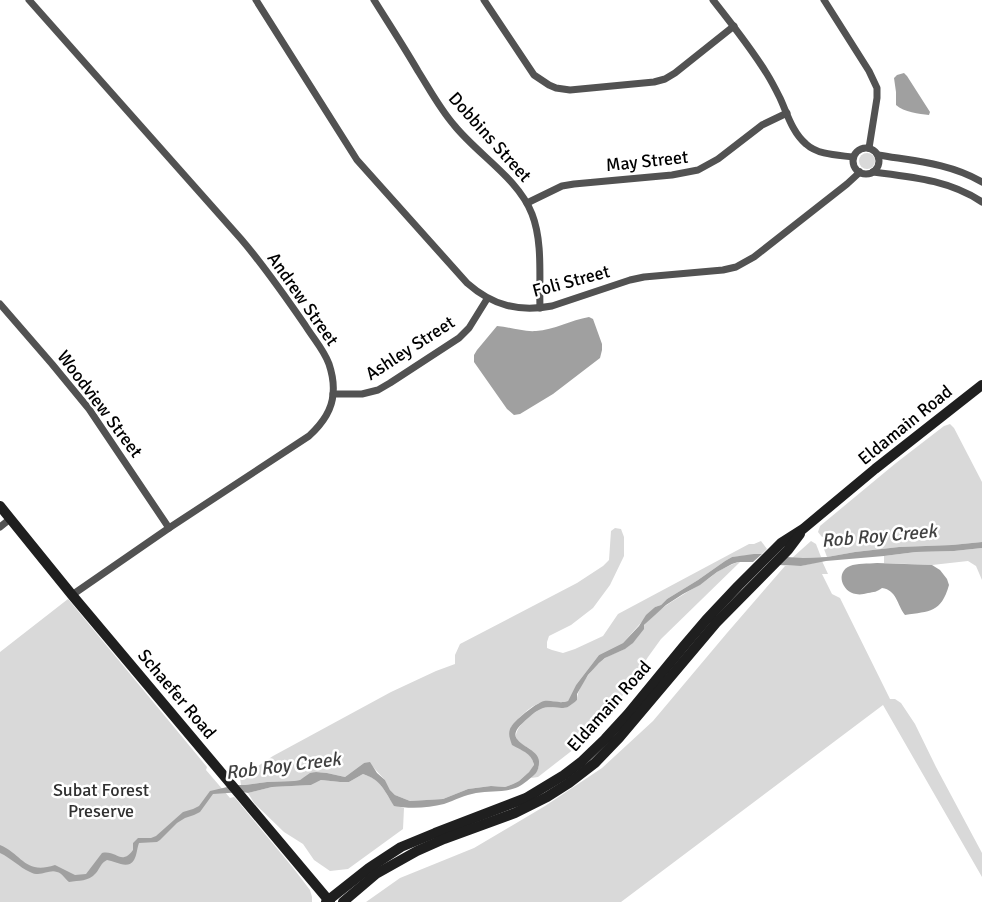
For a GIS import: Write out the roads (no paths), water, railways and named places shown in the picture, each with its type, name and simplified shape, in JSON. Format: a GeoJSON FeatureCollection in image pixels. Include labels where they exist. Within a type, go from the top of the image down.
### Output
{"type":"FeatureCollection","features":[{"type":"Feature","properties":{"kind":"main road","name":"Eldamain Road"},"geometry":{"type":"LineString","coordinates":[[328,901],[369,868],[402,847],[526,798],[564,775],[581,762],[628,714],[683,647],[738,586],[781,544],[803,530],[875,469],[982,385]]}},
{"type":"Feature","properties":{"kind":"main road","name":"Schaefer Road"},"geometry":{"type":"LineString","coordinates":[[0,506],[328,901]]}},
{"type":"Feature","properties":{"kind":"main road","name":"Eldamain Road"},"geometry":{"type":"LineString","coordinates":[[343,902],[376,874],[417,850],[515,813],[547,797],[595,763],[619,738],[716,623],[788,550],[803,530]]}},
{"type":"Feature","properties":{"kind":"street","name":"Andrew Street"},"geometry":{"type":"LineString","coordinates":[[29,0],[263,265],[323,352],[332,372],[334,394],[326,415],[309,436],[169,528],[72,595]]}},
{"type":"Feature","properties":{"kind":"street","name":"Foli Street"},"geometry":{"type":"LineString","coordinates":[[256,0],[357,160],[467,283],[476,292],[499,304],[512,307],[540,308],[552,306],[644,277],[723,270],[736,267],[754,257],[860,172]]}},
{"type":"Feature","properties":{"kind":"street","name":"Dobbins Street"},"geometry":{"type":"LineString","coordinates":[[374,0],[447,116],[468,141],[509,180],[527,203],[534,219],[539,247],[540,308]]}},
{"type":"Feature","properties":{"kind":"street"},"geometry":{"type":"LineString","coordinates":[[484,0],[534,75],[549,86],[570,90],[654,82],[665,78],[677,72],[734,26]]}},
{"type":"Feature","properties":{"kind":"street"},"geometry":{"type":"LineString","coordinates":[[714,0],[749,46],[767,74],[793,127],[805,144],[828,154],[853,157]]}},
{"type":"Feature","properties":{"kind":"street"},"geometry":{"type":"LineString","coordinates":[[824,0],[870,71],[877,88],[869,148]]}},
{"type":"Feature","properties":{"kind":"street","name":"May Street"},"geometry":{"type":"LineString","coordinates":[[527,203],[562,186],[672,175],[698,170],[718,159],[763,124],[787,113]]}},
{"type":"Feature","properties":{"kind":"street"},"geometry":{"type":"LineString","coordinates":[[853,157],[860,149],[869,148],[874,150],[878,155],[879,161],[874,172]]}},
{"type":"Feature","properties":{"kind":"street"},"geometry":{"type":"LineString","coordinates":[[878,155],[945,166],[964,172],[982,182]]}},
{"type":"Feature","properties":{"kind":"street"},"geometry":{"type":"LineString","coordinates":[[853,157],[855,168],[860,172],[902,175],[946,184],[982,202]]}},
{"type":"Feature","properties":{"kind":"street","name":"Ashley Street"},"geometry":{"type":"LineString","coordinates":[[334,394],[362,394],[378,390],[390,383],[459,338],[469,328],[487,299]]}},
{"type":"Feature","properties":{"kind":"street","name":"Woodview Street"},"geometry":{"type":"LineString","coordinates":[[0,304],[58,370],[89,409],[169,528]]}},
{"type":"Feature","properties":{"kind":"street"},"geometry":{"type":"LineString","coordinates":[[0,527],[10,519]]}},
{"type":"Feature","properties":{"kind":"water label","name":"Rob Roy Creek"},"geometry":{"type":"Point","coordinates":[879,535]}},
{"type":"Feature","properties":{"kind":"water label","name":"Rob Roy Creek"},"geometry":{"type":"Point","coordinates":[283,765]}},
{"type":"Feature","properties":{"kind":"park label","name":"Subat Forest Preserve"},"geometry":{"type":"Point","coordinates":[101,800]}}]}
